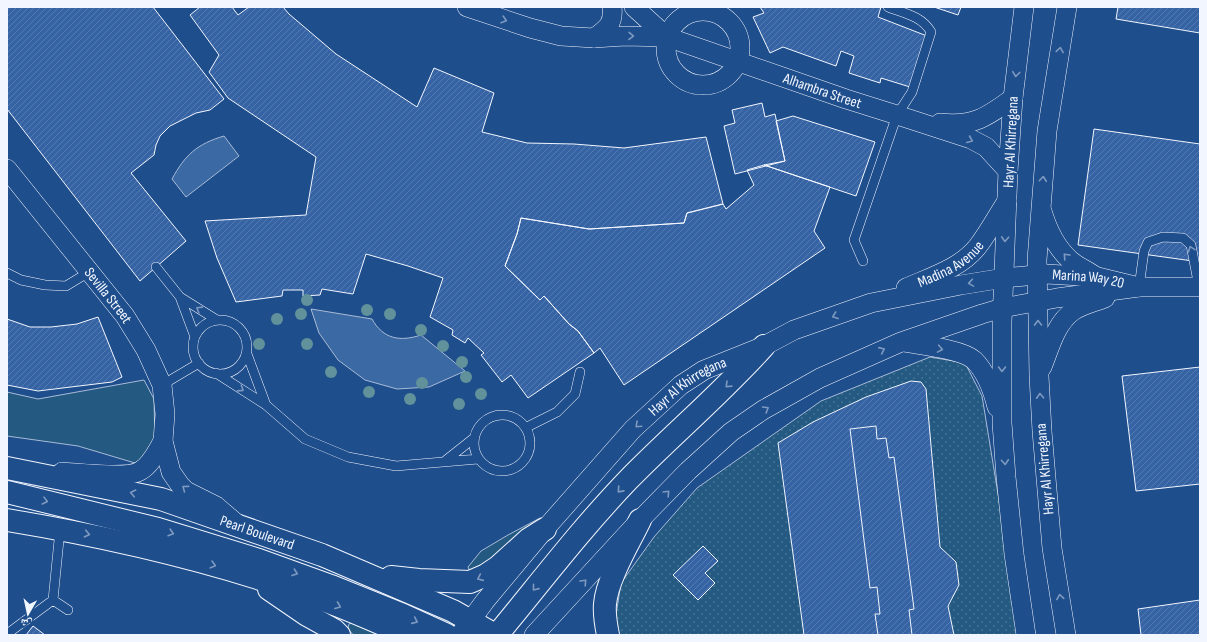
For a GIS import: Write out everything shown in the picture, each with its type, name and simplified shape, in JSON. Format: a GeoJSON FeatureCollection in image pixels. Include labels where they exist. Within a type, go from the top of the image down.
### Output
{"type":"FeatureCollection","features":[{"type":"Feature","properties":{"kind":"main road"},"geometry":{"type":"LineString","coordinates":[[496,635],[567,549],[628,480],[738,375],[764,346]]}},
{"type":"Feature","properties":{"kind":"main road","name":"Pearl Boulevard"},"geometry":{"type":"LineString","coordinates":[[16,469],[161,499],[322,555],[453,611],[465,628],[496,635]]}},
{"type":"Feature","properties":{"kind":"main road"},"geometry":{"type":"LineString","coordinates":[[7,492],[158,529],[259,560],[338,589],[403,615],[447,635]]}},
{"type":"Feature","properties":{"kind":"main road"},"geometry":{"type":"LineString","coordinates":[[7,520],[60,528],[134,544],[248,575],[312,596],[407,635]]}},
{"type":"Feature","properties":{"kind":"main road"},"geometry":{"type":"LineString","coordinates":[[608,635],[605,619],[605,603],[612,577],[640,520]]}},
{"type":"Feature","properties":{"kind":"main road"},"geometry":{"type":"LineString","coordinates":[[368,574],[420,580],[470,582],[492,571],[529,539],[545,529]]}},
{"type":"Feature","properties":{"kind":"main road"},"geometry":{"type":"LineString","coordinates":[[248,575],[307,615],[334,630],[339,635]]}},
{"type":"Feature","properties":{"kind":"street","name":"Alhambra Street"},"geometry":{"type":"LineString","coordinates":[[467,7],[530,28],[561,36],[594,38],[625,36],[668,37],[846,99],[971,139],[986,147],[1008,171]]}},
{"type":"Feature","properties":{"kind":"street"},"geometry":{"type":"LineString","coordinates":[[594,38],[608,28],[612,17],[612,7]]}},
{"type":"Feature","properties":{"kind":"street","name":"Alhambra Street"},"geometry":{"type":"LineString","coordinates":[[634,7],[668,37]]}},
{"type":"Feature","properties":{"kind":"street","name":"Hayr Al Khirregana"},"geometry":{"type":"LineString","coordinates":[[1024,7],[1013,98],[1008,171],[1002,308],[1002,423],[1014,554],[1026,635]]}},
{"type":"Feature","properties":{"kind":"street","name":"Hayr Al Khirregana"},"geometry":{"type":"LineString","coordinates":[[1066,635],[1052,548],[1042,432],[1039,376],[1037,244],[1047,130],[1067,7]]}},
{"type":"Feature","properties":{"kind":"street"},"geometry":{"type":"LineString","coordinates":[[699,11],[721,15],[736,30],[740,51],[737,62],[730,74],[718,82],[700,85],[690,83],[675,72],[666,55],[666,46],[672,27],[680,19],[699,11]]}},
{"type":"Feature","properties":{"kind":"street","name":"Alhambra Street"},"geometry":{"type":"LineString","coordinates":[[902,117],[948,124],[976,121],[994,112],[1013,98]]}},
{"type":"Feature","properties":{"kind":"street","name":"Sevilla Street"},"geometry":{"type":"LineString","coordinates":[[7,169],[125,316],[146,350],[162,384],[164,414],[163,441],[170,472],[186,490],[216,506],[239,527]]}},
{"type":"Feature","properties":{"kind":"street","name":"Madina Avenue"},"geometry":{"type":"LineString","coordinates":[[871,303],[941,273],[955,266],[967,257],[977,247],[1007,200]]}},
{"type":"Feature","properties":{"kind":"street"},"geometry":{"type":"LineString","coordinates":[[1041,206],[1050,232],[1064,253],[1070,260],[1098,278]]}},
{"type":"Feature","properties":{"kind":"street","name":"Hayr Al Khirregana"},"geometry":{"type":"LineString","coordinates":[[465,628],[545,529],[633,429],[681,385],[704,370],[764,346],[794,330],[871,303],[961,285],[1037,274]]}},
{"type":"Feature","properties":{"kind":"street","name":"Marina Way 20"},"geometry":{"type":"LineString","coordinates":[[1037,274],[1060,274],[1098,278],[1139,287]]}},
{"type":"Feature","properties":{"kind":"street"},"geometry":{"type":"LineString","coordinates":[[1039,376],[1057,330],[1064,319],[1074,311],[1139,287]]}},
{"type":"Feature","properties":{"kind":"street","name":"Marina Way 20"},"geometry":{"type":"LineString","coordinates":[[1038,301],[1139,287],[1200,287]]}},
{"type":"Feature","properties":{"kind":"street"},"geometry":{"type":"LineString","coordinates":[[534,635],[640,520],[688,471],[731,432],[763,410],[820,378],[901,342],[1002,308],[1038,301]]}},
{"type":"Feature","properties":{"kind":"street"},"geometry":{"type":"LineString","coordinates":[[901,342],[958,352],[973,360],[985,376],[992,389],[1002,423]]}},
{"type":"Feature","properties":{"kind":"street","name":"Sevilla Street"},"geometry":{"type":"LineString","coordinates":[[16,469],[113,475],[129,474],[140,471],[149,464],[163,441]]}},
{"type":"Feature","properties":{"kind":"lane"},"geometry":{"type":"LineString","coordinates":[[863,261],[854,240],[912,92],[931,32],[926,24],[918,18],[888,7]]}},
{"type":"Feature","properties":{"kind":"lane"},"geometry":{"type":"LineString","coordinates":[[1139,287],[1144,251],[1148,242],[1163,236],[1183,238],[1191,245],[1200,287]]}},
{"type":"Feature","properties":{"kind":"lane"},"geometry":{"type":"LineString","coordinates":[[156,267],[180,297],[195,337],[195,355],[199,363],[204,368],[216,373],[266,405],[305,439],[348,457],[396,466],[478,459]]}},
{"type":"Feature","properties":{"kind":"lane"},"geometry":{"type":"LineString","coordinates":[[7,273],[21,280],[45,285],[66,286],[89,272]]}},
{"type":"Feature","properties":{"kind":"lane"},"geometry":{"type":"LineString","coordinates":[[180,297],[217,320],[230,322],[241,329],[246,337],[247,354],[266,405]]}},
{"type":"Feature","properties":{"kind":"lane"},"geometry":{"type":"LineString","coordinates":[[195,337],[204,325],[217,320]]}},
{"type":"Feature","properties":{"kind":"lane"},"geometry":{"type":"LineString","coordinates":[[216,373],[224,373],[235,369],[243,361],[247,354]]}},
{"type":"Feature","properties":{"kind":"lane"},"geometry":{"type":"LineString","coordinates":[[162,384],[199,363]]}},
{"type":"Feature","properties":{"kind":"lane"},"geometry":{"type":"LineString","coordinates":[[527,427],[558,412],[575,394],[580,372]]}},
{"type":"Feature","properties":{"kind":"lane"},"geometry":{"type":"LineString","coordinates":[[501,414],[520,420],[527,427],[531,446],[528,456],[522,464],[514,469],[504,471],[494,470],[485,466],[478,459],[473,446],[474,438],[477,429],[483,421],[501,414]]}},
{"type":"Feature","properties":{"kind":"lane"},"geometry":{"type":"LineString","coordinates":[[445,461],[474,438]]}},
{"type":"Feature","properties":{"kind":"lane"},"geometry":{"type":"LineString","coordinates":[[7,634],[52,600],[60,528]]}},
{"type":"Feature","properties":{"kind":"lane"},"geometry":{"type":"LineString","coordinates":[[52,600],[68,610]]}},
{"type":"Feature","properties":{"kind":"green space"},"geometry":{"type":"Polygon","coordinates":[[[930,357],[965,363],[982,396],[1021,635],[619,635],[615,621],[621,583],[654,537],[697,488],[821,401],[930,357]]]}},
{"type":"Feature","properties":{"kind":"green space"},"geometry":{"type":"Polygon","coordinates":[[[144,380],[154,399],[155,442],[145,466],[78,446],[7,436],[7,392],[38,399],[144,380]]]}},
{"type":"Feature","properties":{"kind":"green space"},"geometry":{"type":"Polygon","coordinates":[[[542,518],[527,536],[470,572],[468,567],[481,551],[542,518]]]}},
{"type":"Feature","properties":{"kind":"green space"},"geometry":{"type":"Polygon","coordinates":[[[351,623],[379,635],[353,635],[348,628],[349,624],[351,623]]]}},
{"type":"Feature","properties":{"kind":"shaded area"},"geometry":{"type":"Polygon","coordinates":[[[224,136],[239,156],[186,197],[172,179],[187,157],[199,147],[224,136]]]}},
{"type":"Feature","properties":{"kind":"shaded area"},"geometry":{"type":"Polygon","coordinates":[[[311,309],[372,319],[381,331],[393,337],[406,338],[421,335],[465,371],[429,387],[397,389],[365,380],[338,360],[319,333],[311,309]]]}},
{"type":"Feature","properties":{"kind":"building"},"geometry":{"type":"Polygon","coordinates":[[[7,7],[153,7],[224,99],[210,110],[196,113],[170,126],[160,136],[154,155],[131,173],[186,241],[140,281],[7,109],[7,7]]]}},
{"type":"Feature","properties":{"kind":"building"},"geometry":{"type":"Polygon","coordinates":[[[200,7],[232,7],[238,15],[249,7],[283,7],[289,14],[336,54],[417,107],[434,68],[494,93],[482,132],[527,143],[574,144],[624,148],[706,137],[723,204],[687,213],[684,223],[589,229],[521,218],[517,234],[505,266],[540,300],[544,296],[569,324],[578,331],[594,353],[528,398],[511,375],[502,382],[481,355],[484,353],[468,338],[465,343],[452,335],[453,330],[430,317],[443,278],[408,266],[366,254],[353,294],[322,289],[320,295],[303,296],[303,290],[283,290],[282,296],[236,302],[217,258],[205,221],[306,215],[316,157],[228,98],[209,72],[219,55],[190,15],[200,7]]]}},
{"type":"Feature","properties":{"kind":"building"},"geometry":{"type":"Polygon","coordinates":[[[760,7],[881,7],[878,17],[927,36],[910,87],[881,78],[880,83],[849,73],[854,56],[841,51],[836,66],[783,47],[770,53],[753,17],[764,13],[760,7]]]}},
{"type":"Feature","properties":{"kind":"building"},"geometry":{"type":"Polygon","coordinates":[[[934,7],[961,7],[958,15],[934,7]]]}},
{"type":"Feature","properties":{"kind":"building"},"geometry":{"type":"Polygon","coordinates":[[[1118,7],[1200,7],[1200,33],[1116,19],[1118,7]]]}},
{"type":"Feature","properties":{"kind":"building"},"geometry":{"type":"Polygon","coordinates":[[[762,103],[765,117],[775,114],[785,161],[735,174],[724,126],[735,123],[732,110],[762,103]]]}},
{"type":"Feature","properties":{"kind":"building"},"geometry":{"type":"Polygon","coordinates":[[[793,116],[875,142],[856,196],[764,165],[785,161],[776,121],[793,116]]]}},
{"type":"Feature","properties":{"kind":"building"},"geometry":{"type":"Polygon","coordinates":[[[1094,129],[1200,144],[1200,262],[1078,245],[1094,129]]]}},
{"type":"Feature","properties":{"kind":"building"},"geometry":{"type":"Polygon","coordinates":[[[764,165],[830,187],[814,231],[825,248],[624,385],[600,348],[594,353],[578,331],[569,324],[544,296],[540,300],[505,266],[517,234],[521,218],[589,229],[684,223],[687,213],[723,204],[726,209],[754,185],[747,170],[764,165]]]}},
{"type":"Feature","properties":{"kind":"building"},"geometry":{"type":"Polygon","coordinates":[[[98,317],[122,377],[112,382],[38,391],[7,385],[7,319],[30,327],[51,327],[77,324],[98,317]]]}},
{"type":"Feature","properties":{"kind":"building"},"geometry":{"type":"Polygon","coordinates":[[[1200,367],[1200,484],[1136,491],[1122,376],[1200,367]]]}},
{"type":"Feature","properties":{"kind":"building"},"geometry":{"type":"Polygon","coordinates":[[[911,381],[921,382],[926,389],[940,547],[956,562],[959,585],[948,606],[954,635],[804,635],[778,443],[813,422],[866,397],[911,381]]]}},
{"type":"Feature","properties":{"kind":"building"},"geometry":{"type":"Polygon","coordinates":[[[876,426],[877,439],[886,438],[889,458],[894,457],[914,609],[909,610],[912,635],[878,635],[875,614],[880,614],[877,587],[870,588],[850,429],[876,426]]]}},
{"type":"Feature","properties":{"kind":"building"},"geometry":{"type":"Polygon","coordinates":[[[703,546],[718,561],[705,573],[715,583],[698,600],[673,575],[703,546]]]}},
{"type":"Feature","properties":{"kind":"building"},"geometry":{"type":"Polygon","coordinates":[[[1200,600],[1200,635],[1141,635],[1138,609],[1200,600]]]}},
{"type":"Feature","properties":{"kind":"building"},"geometry":{"type":"Polygon","coordinates":[[[33,626],[45,635],[26,635],[33,626]]]}}]}
